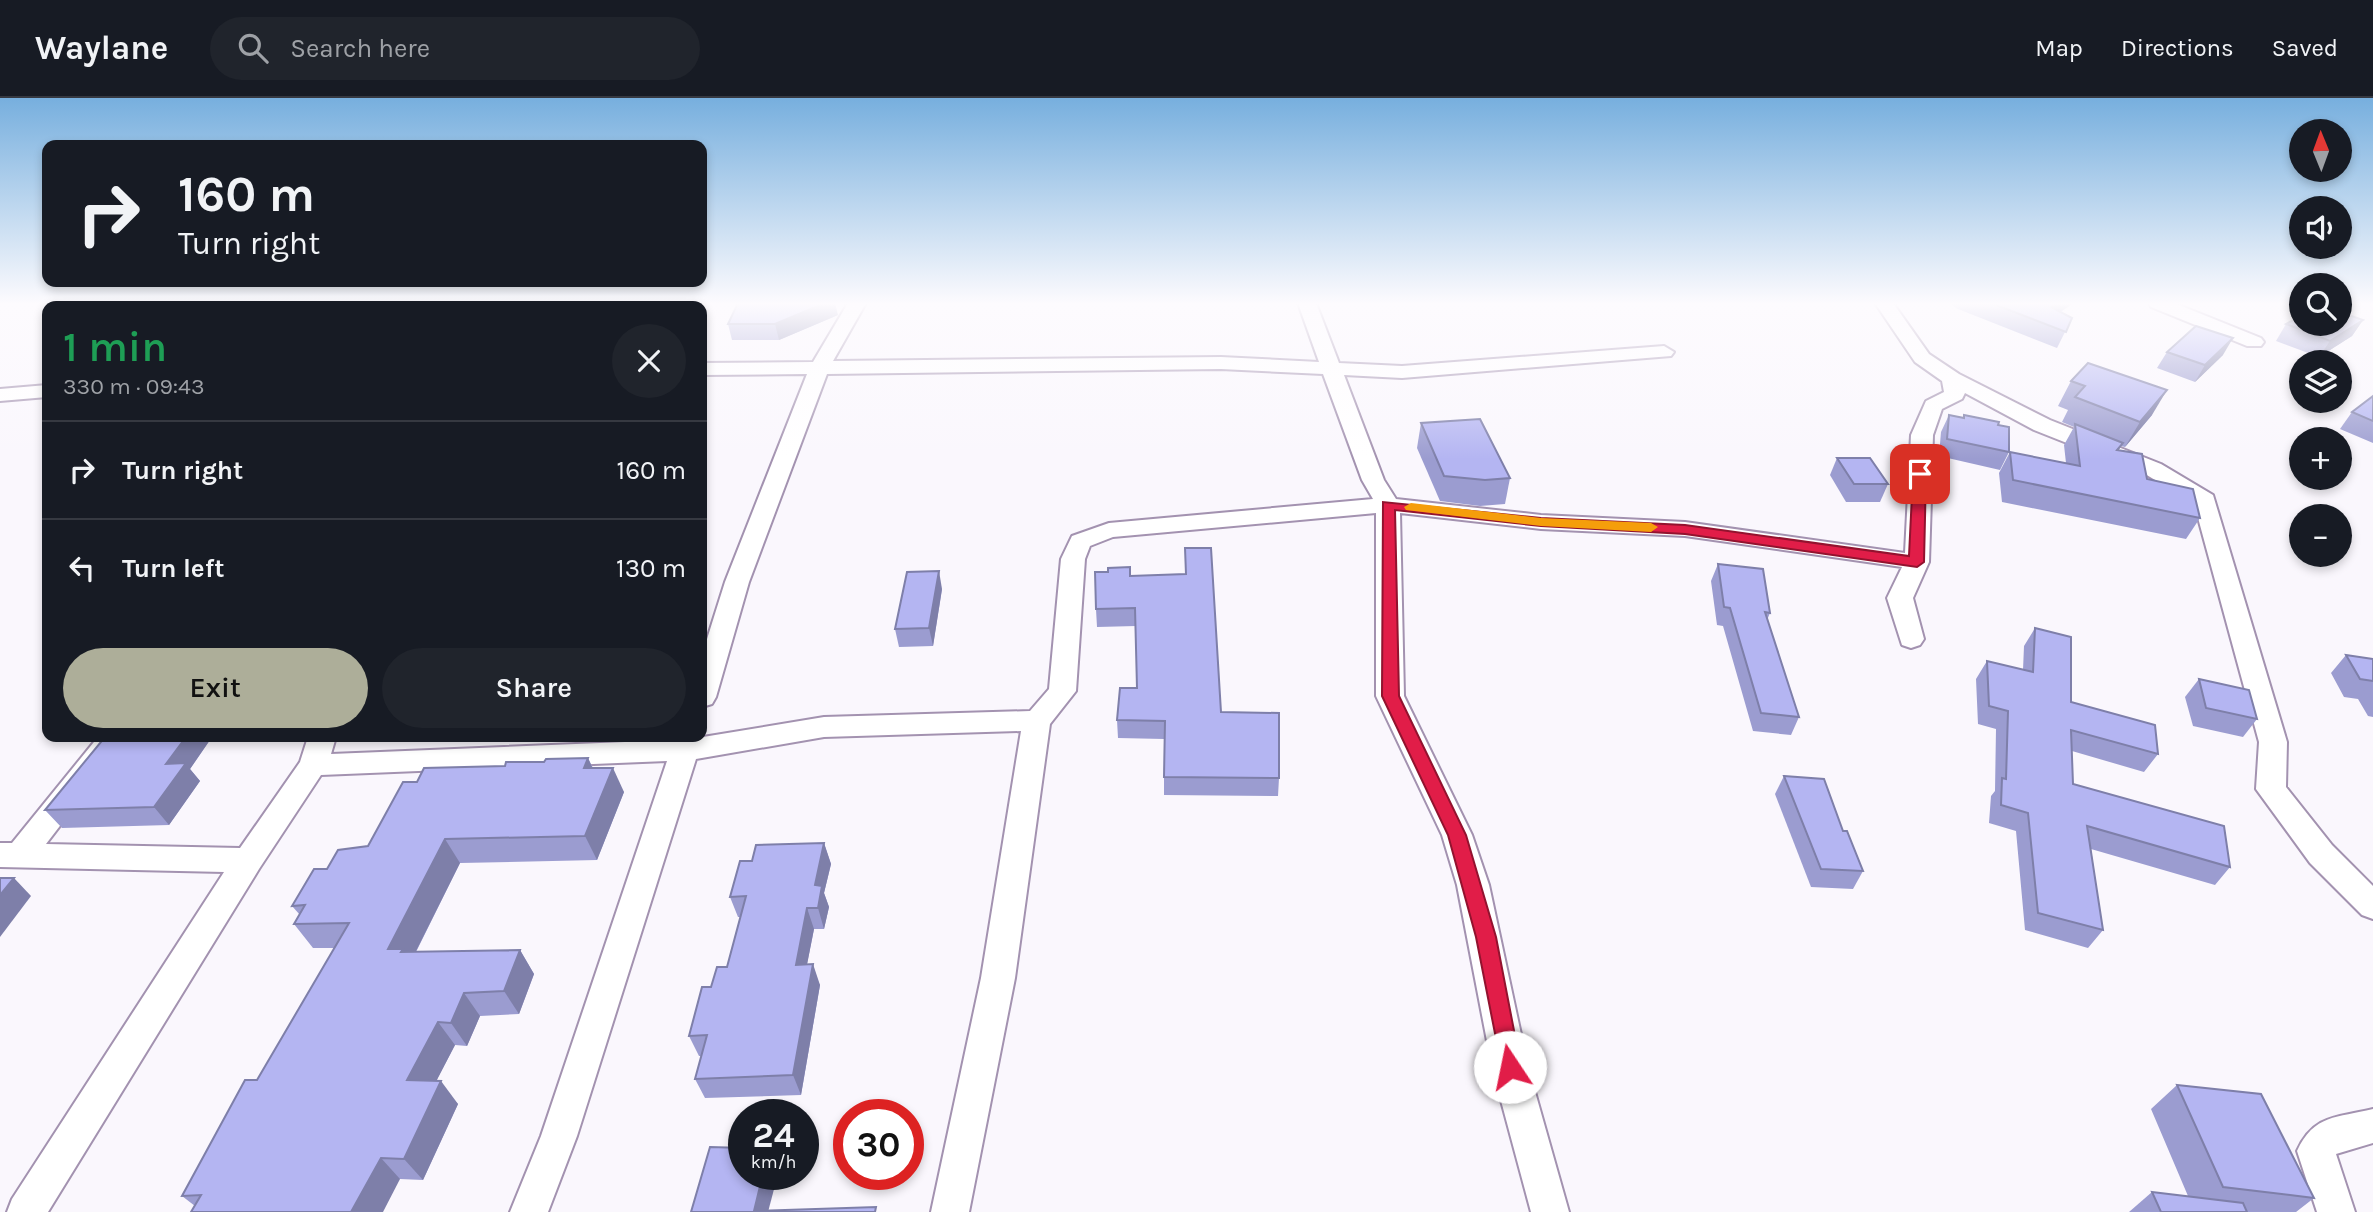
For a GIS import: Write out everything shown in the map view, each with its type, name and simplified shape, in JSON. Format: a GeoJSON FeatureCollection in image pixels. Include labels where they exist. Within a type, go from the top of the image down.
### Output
{"type":"FeatureCollection","features":[{"type":"Feature","properties":{"kind":"street"},"geometry":{"type":"LineString","coordinates":[[707,681],[742,569],[820,367],[827,355]]}},
{"type":"Feature","properties":{"kind":"street"},"geometry":{"type":"LineString","coordinates":[[1326,355],[1373,480],[1388,505],[1390,696],[1457,835],[1473,885],[1486,937],[1510,1067],[1550,1212]]}},
{"type":"Feature","properties":{"kind":"street"},"geometry":{"type":"LineString","coordinates":[[707,369],[1221,363],[1446,371],[1630,355]]}},
{"type":"Feature","properties":{"kind":"street"},"geometry":{"type":"LineString","coordinates":[[1920,355],[1952,378],[2042,425],[2153,469],[2205,500],[2273,742],[2271,789],[2322,854],[2373,906]]}},
{"type":"Feature","properties":{"kind":"street"},"geometry":{"type":"LineString","coordinates":[[1911,639],[1900,598],[1917,562],[1923,435],[1933,404],[1955,395],[1952,378]]}},
{"type":"Feature","properties":{"kind":"street"},"geometry":{"type":"LineString","coordinates":[[0,395],[42,391]]}},
{"type":"Feature","properties":{"kind":"street"},"geometry":{"type":"LineString","coordinates":[[950,1212],[998,978],[1037,721],[1062,691],[1073,559],[1080,541],[1109,530],[1388,505],[1541,522],[1685,529],[1917,562]]}},
{"type":"Feature","properties":{"kind":"street"},"geometry":{"type":"LineString","coordinates":[[707,741],[824,727],[1037,721]]}},
{"type":"Feature","properties":{"kind":"street"},"geometry":{"type":"LineString","coordinates":[[11,854],[110,742]]}},
{"type":"Feature","properties":{"kind":"street"},"geometry":{"type":"LineString","coordinates":[[26,1212],[317,751],[687,743],[559,1136],[529,1212]]}},
{"type":"Feature","properties":{"kind":"street"},"geometry":{"type":"LineString","coordinates":[[11,854],[248,860]]}},
{"type":"Feature","properties":{"kind":"street"},"geometry":{"type":"LineString","coordinates":[[2336,1212],[2316,1151],[2325,1138],[2373,1126]]}},
{"type":"Feature","properties":{"kind":"building"},"geometry":{"type":"Polygon","coordinates":[[[2176,355],[2215,355],[2205,365],[2176,355]]]}},
{"type":"Feature","properties":{"kind":"building"},"geometry":{"type":"Polygon","coordinates":[[[2088,363],[2167,390],[2140,422],[2075,397],[2085,386],[2071,381],[2088,363]]]}},
{"type":"Feature","properties":{"kind":"building"},"geometry":{"type":"Polygon","coordinates":[[[2373,396],[2373,421],[2352,412],[2373,396]]]}},
{"type":"Feature","properties":{"kind":"building"},"geometry":{"type":"Polygon","coordinates":[[[1949,415],[1999,422],[1998,425],[2009,427],[2009,452],[1947,439],[1949,415]]]}},
{"type":"Feature","properties":{"kind":"building"},"geometry":{"type":"Polygon","coordinates":[[[1480,419],[1510,478],[1485,480],[1444,476],[1421,423],[1480,419]]]}},
{"type":"Feature","properties":{"kind":"building"},"geometry":{"type":"Polygon","coordinates":[[[2075,424],[2123,443],[2117,450],[2142,454],[2147,479],[2193,489],[2200,518],[2013,480],[2010,452],[2080,466],[2075,424]]]}},
{"type":"Feature","properties":{"kind":"building"},"geometry":{"type":"Polygon","coordinates":[[[1837,458],[1870,458],[1888,484],[1854,484],[1837,458]]]}},
{"type":"Feature","properties":{"kind":"building"},"geometry":{"type":"Polygon","coordinates":[[[1185,548],[1211,548],[1221,712],[1279,713],[1279,778],[1164,777],[1165,721],[1117,720],[1120,688],[1137,688],[1135,608],[1096,609],[1095,572],[1108,572],[1108,568],[1130,567],[1130,576],[1186,574],[1185,548]]]}},
{"type":"Feature","properties":{"kind":"building"},"geometry":{"type":"Polygon","coordinates":[[[1718,564],[1763,569],[1770,613],[1765,612],[1799,717],[1761,713],[1730,608],[1724,607],[1718,564]]]}},
{"type":"Feature","properties":{"kind":"building"},"geometry":{"type":"Polygon","coordinates":[[[939,571],[929,628],[895,629],[907,572],[939,571]]]}},
{"type":"Feature","properties":{"kind":"building"},"geometry":{"type":"Polygon","coordinates":[[[2035,628],[2071,637],[2071,702],[2155,725],[2158,754],[2071,730],[2073,784],[2224,826],[2230,867],[2087,826],[2103,930],[2038,913],[2028,813],[2001,805],[2002,778],[2006,779],[2008,711],[1989,706],[1987,661],[2033,672],[2035,628]]]}},
{"type":"Feature","properties":{"kind":"building"},"geometry":{"type":"Polygon","coordinates":[[[2346,655],[2373,659],[2373,681],[2360,679],[2346,655]]]}},
{"type":"Feature","properties":{"kind":"building"},"geometry":{"type":"Polygon","coordinates":[[[2199,679],[2249,690],[2257,719],[2206,708],[2199,679]]]}},
{"type":"Feature","properties":{"kind":"building"},"geometry":{"type":"Polygon","coordinates":[[[101,742],[182,742],[166,764],[186,763],[154,807],[45,810],[101,742]]]}},
{"type":"Feature","properties":{"kind":"building"},"geometry":{"type":"Polygon","coordinates":[[[588,758],[584,768],[613,768],[585,836],[445,839],[388,949],[403,949],[401,952],[520,950],[504,991],[464,993],[451,1023],[438,1022],[407,1080],[441,1081],[404,1159],[381,1158],[351,1212],[191,1212],[201,1195],[182,1196],[245,1080],[257,1080],[349,923],[294,924],[305,905],[292,906],[314,869],[327,869],[338,850],[368,846],[403,782],[417,782],[424,768],[505,766],[506,762],[588,758]]]}},
{"type":"Feature","properties":{"kind":"building"},"geometry":{"type":"Polygon","coordinates":[[[1784,776],[1824,779],[1843,831],[1847,831],[1863,871],[1821,869],[1784,776]]]}},
{"type":"Feature","properties":{"kind":"building"},"geometry":{"type":"Polygon","coordinates":[[[824,843],[815,885],[822,886],[818,908],[807,908],[796,965],[813,964],[793,1075],[695,1079],[707,1035],[689,1036],[702,987],[711,987],[717,967],[727,967],[746,896],[730,897],[740,861],[752,861],[756,845],[824,843]]]}},
{"type":"Feature","properties":{"kind":"building"},"geometry":{"type":"Polygon","coordinates":[[[0,878],[14,878],[0,895],[0,878]]]}},
{"type":"Feature","properties":{"kind":"building"},"geometry":{"type":"Polygon","coordinates":[[[2177,1085],[2261,1094],[2314,1198],[2223,1187],[2177,1085]]]}},
{"type":"Feature","properties":{"kind":"building"},"geometry":{"type":"Polygon","coordinates":[[[710,1147],[728,1148],[728,1190],[759,1190],[754,1211],[876,1207],[875,1212],[691,1212],[710,1147]]]}},
{"type":"Feature","properties":{"kind":"building"},"geometry":{"type":"Polygon","coordinates":[[[2152,1192],[2243,1203],[2247,1212],[2161,1212],[2152,1192]]]}},
{"type":"Feature","properties":{"kind":"slow traffic"},"geometry":{"type":"LineString","coordinates":[[1411,507],[1541,522],[1651,527]]}},
{"type":"Feature","properties":{"kind":"route"},"geometry":{"type":"LineString","coordinates":[[1510,1067],[1486,937],[1457,835],[1390,696],[1386,553],[1388,505],[1541,522],[1685,529],[1917,562],[1920,474]]}}]}
